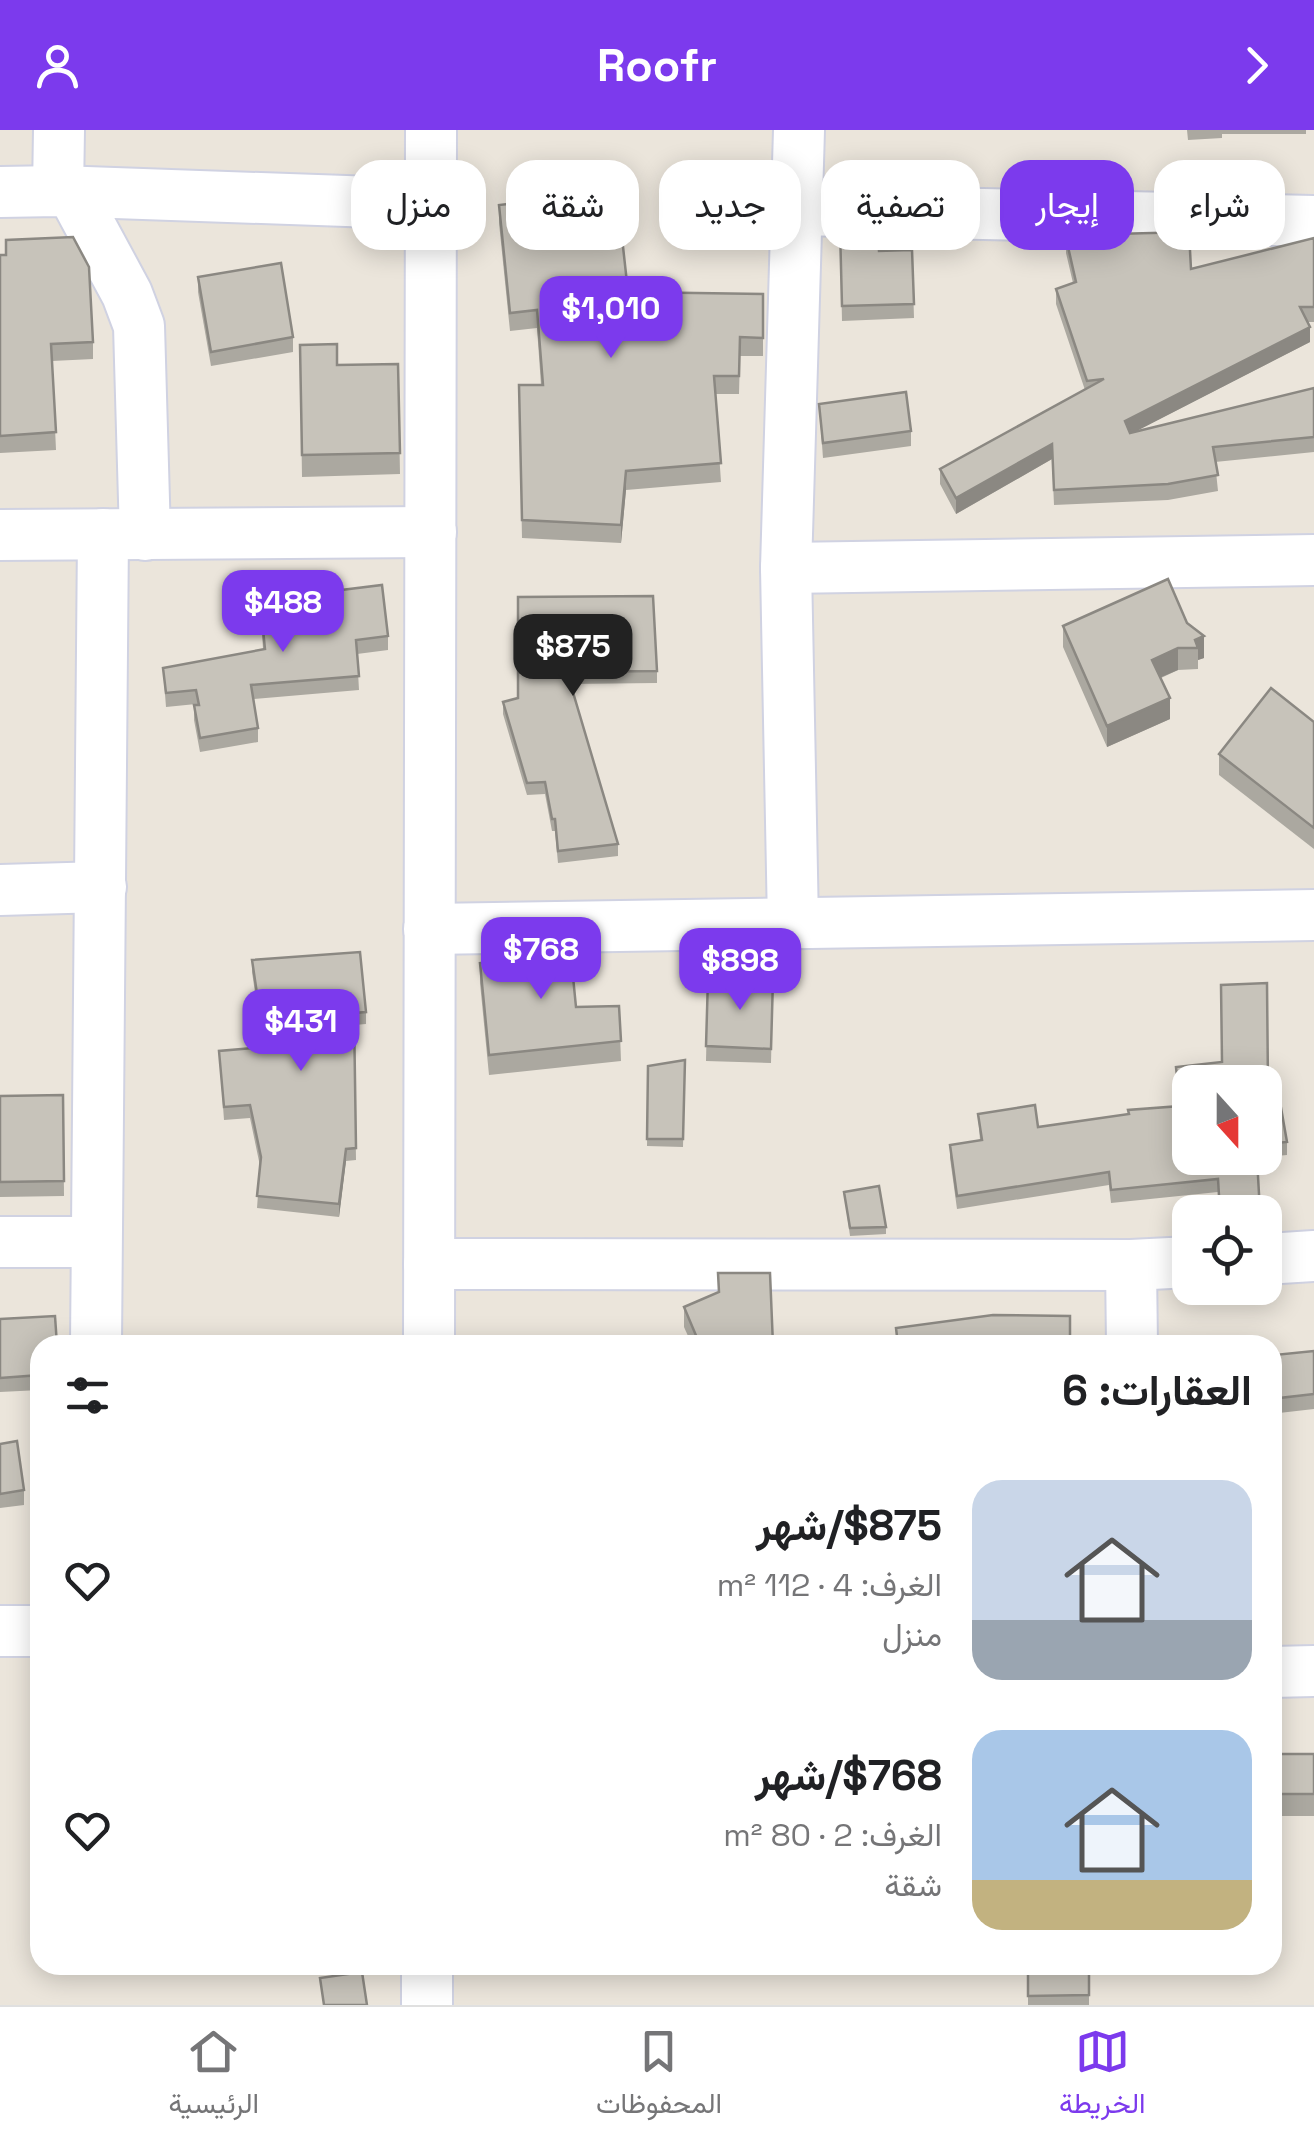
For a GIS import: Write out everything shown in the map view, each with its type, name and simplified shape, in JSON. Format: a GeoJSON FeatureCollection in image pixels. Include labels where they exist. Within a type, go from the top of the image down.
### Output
{"type":"FeatureCollection","features":[{"type":"Feature","properties":{"kind":"street"},"geometry":{"type":"LineString","coordinates":[[59,130],[65,191],[127,294],[139,326],[101,887],[96,1335]]}},
{"type":"Feature","properties":{"kind":"street"},"geometry":{"type":"LineString","coordinates":[[431,130],[431,160]]}},
{"type":"Feature","properties":{"kind":"street"},"geometry":{"type":"LineString","coordinates":[[798,160],[799,130]]}},
{"type":"Feature","properties":{"kind":"street"},"geometry":{"type":"LineString","coordinates":[[0,192],[351,201]]}},
{"type":"Feature","properties":{"kind":"street"},"geometry":{"type":"LineString","coordinates":[[801,210],[1314,221]]}},
{"type":"Feature","properties":{"kind":"street"},"geometry":{"type":"LineString","coordinates":[[428,1335],[431,250]]}},
{"type":"Feature","properties":{"kind":"street"},"geometry":{"type":"LineString","coordinates":[[793,923],[786,568],[795,250]]}},
{"type":"Feature","properties":{"kind":"street"},"geometry":{"type":"LineString","coordinates":[[0,535],[431,532]]}},
{"type":"Feature","properties":{"kind":"street"},"geometry":{"type":"LineString","coordinates":[[786,568],[1314,560]]}},
{"type":"Feature","properties":{"kind":"street"},"geometry":{"type":"LineString","coordinates":[[0,890],[101,887]]}},
{"type":"Feature","properties":{"kind":"street"},"geometry":{"type":"LineString","coordinates":[[430,929],[1314,914]]}},
{"type":"Feature","properties":{"kind":"street"},"geometry":{"type":"LineString","coordinates":[[0,1242],[95,1242]]}},
{"type":"Feature","properties":{"kind":"street"},"geometry":{"type":"LineString","coordinates":[[1282,1258],[1314,1256]]}},
{"type":"Feature","properties":{"kind":"street"},"geometry":{"type":"LineString","coordinates":[[429,1264],[1172,1263]]}},
{"type":"Feature","properties":{"kind":"street"},"geometry":{"type":"LineString","coordinates":[[1131,1265],[1132,1335]]}},
{"type":"Feature","properties":{"kind":"street"},"geometry":{"type":"LineString","coordinates":[[0,1631],[30,1631]]}},
{"type":"Feature","properties":{"kind":"street"},"geometry":{"type":"LineString","coordinates":[[1282,1672],[1314,1671]]}},
{"type":"Feature","properties":{"kind":"street"},"geometry":{"type":"LineString","coordinates":[[427,1975],[427,2005]]}},
{"type":"Feature","properties":{"kind":"building"},"geometry":{"type":"Polygon","coordinates":[[[506,204],[506,250],[623,250],[628,292],[763,294],[763,338],[740,337],[739,376],[714,376],[721,463],[626,471],[621,525],[522,520],[519,385],[543,385],[537,310],[510,313],[499,205],[506,204]]]}},
{"type":"Feature","properties":{"kind":"building"},"geometry":{"type":"Polygon","coordinates":[[[1134,233],[1154,233],[1154,250],[1190,250],[1191,269],[1266,250],[1285,250],[1285,245],[1314,238],[1314,307],[1300,307],[1310,327],[1125,421],[1130,433],[1314,388],[1314,437],[1213,447],[1218,475],[1168,484],[1054,490],[1052,444],[956,498],[940,469],[1104,379],[1087,381],[1056,289],[1076,282],[1069,250],[1134,250],[1134,233]]]}},
{"type":"Feature","properties":{"kind":"building"},"geometry":{"type":"Polygon","coordinates":[[[73,237],[89,267],[93,342],[51,344],[56,432],[0,436],[0,255],[6,255],[6,240],[73,237]]]}},
{"type":"Feature","properties":{"kind":"building"},"geometry":{"type":"Polygon","coordinates":[[[841,250],[912,250],[914,304],[842,306],[841,250]]]}},
{"type":"Feature","properties":{"kind":"building"},"geometry":{"type":"Polygon","coordinates":[[[281,263],[293,337],[211,352],[198,277],[281,263]]]}},
{"type":"Feature","properties":{"kind":"building"},"geometry":{"type":"Polygon","coordinates":[[[337,344],[337,365],[398,364],[400,453],[302,455],[300,345],[337,344]]]}},
{"type":"Feature","properties":{"kind":"building"},"geometry":{"type":"Polygon","coordinates":[[[906,392],[911,431],[823,443],[819,404],[906,392]]]}},
{"type":"Feature","properties":{"kind":"building"},"geometry":{"type":"Polygon","coordinates":[[[1168,579],[1187,623],[1204,636],[1195,640],[1198,648],[1178,648],[1152,660],[1170,698],[1107,726],[1063,626],[1168,579]]]}},
{"type":"Feature","properties":{"kind":"building"},"geometry":{"type":"Polygon","coordinates":[[[382,585],[388,636],[356,640],[359,676],[251,685],[258,728],[200,738],[194,705],[199,705],[196,690],[166,693],[163,668],[265,649],[260,600],[382,585]]]}},
{"type":"Feature","properties":{"kind":"building"},"geometry":{"type":"Polygon","coordinates":[[[653,596],[657,671],[567,672],[618,844],[558,851],[545,782],[527,783],[503,702],[518,698],[518,597],[653,596]]]}},
{"type":"Feature","properties":{"kind":"building"},"geometry":{"type":"Polygon","coordinates":[[[1271,688],[1314,722],[1314,828],[1219,754],[1271,688]]]}},
{"type":"Feature","properties":{"kind":"building"},"geometry":{"type":"Polygon","coordinates":[[[569,936],[576,1007],[619,1006],[621,1041],[489,1055],[480,963],[516,959],[514,939],[569,936]]]}},
{"type":"Feature","properties":{"kind":"building"},"geometry":{"type":"Polygon","coordinates":[[[360,952],[366,1012],[354,1013],[356,1148],[346,1149],[339,1204],[257,1196],[261,1157],[250,1105],[224,1107],[219,1051],[265,1047],[252,960],[360,952]]]}},
{"type":"Feature","properties":{"kind":"building"},"geometry":{"type":"Polygon","coordinates":[[[708,978],[773,979],[771,1049],[706,1046],[708,978]]]}},
{"type":"Feature","properties":{"kind":"building"},"geometry":{"type":"Polygon","coordinates":[[[1267,983],[1268,1065],[1194,1065],[1222,1062],[1221,985],[1267,983]]]}},
{"type":"Feature","properties":{"kind":"building"},"geometry":{"type":"Polygon","coordinates":[[[685,1060],[683,1139],[647,1139],[648,1066],[685,1060]]]}},
{"type":"Feature","properties":{"kind":"building"},"geometry":{"type":"Polygon","coordinates":[[[63,1095],[64,1181],[0,1182],[0,1096],[63,1095]]]}},
{"type":"Feature","properties":{"kind":"building"},"geometry":{"type":"Polygon","coordinates":[[[1035,1105],[1038,1127],[1129,1114],[1128,1110],[1172,1107],[1172,1175],[1258,1175],[1259,1195],[1219,1195],[1218,1179],[1111,1190],[1109,1172],[957,1196],[950,1145],[982,1140],[978,1114],[1035,1105]]]}},
{"type":"Feature","properties":{"kind":"building"},"geometry":{"type":"Polygon","coordinates":[[[1282,1114],[1287,1142],[1282,1142],[1282,1114]]]}},
{"type":"Feature","properties":{"kind":"building"},"geometry":{"type":"Polygon","coordinates":[[[879,1186],[886,1227],[850,1228],[844,1192],[879,1186]]]}},
{"type":"Feature","properties":{"kind":"building"},"geometry":{"type":"Polygon","coordinates":[[[718,1273],[770,1273],[773,1335],[696,1335],[684,1307],[719,1292],[718,1273]]]}},
{"type":"Feature","properties":{"kind":"building"},"geometry":{"type":"Polygon","coordinates":[[[993,1315],[1070,1316],[1070,1335],[897,1335],[896,1328],[993,1315]]]}},
{"type":"Feature","properties":{"kind":"building"},"geometry":{"type":"Polygon","coordinates":[[[55,1316],[56,1335],[30,1335],[30,1376],[0,1378],[0,1319],[55,1316]]]}},
{"type":"Feature","properties":{"kind":"building"},"geometry":{"type":"Polygon","coordinates":[[[1314,1351],[1314,1394],[1282,1398],[1282,1354],[1314,1351]]]}},
{"type":"Feature","properties":{"kind":"building"},"geometry":{"type":"Polygon","coordinates":[[[17,1441],[24,1490],[0,1494],[0,1444],[17,1441]]]}},
{"type":"Feature","properties":{"kind":"building"},"geometry":{"type":"Polygon","coordinates":[[[1282,1754],[1314,1754],[1314,1794],[1282,1794],[1282,1754]]]}},
{"type":"Feature","properties":{"kind":"building"},"geometry":{"type":"Polygon","coordinates":[[[362,1975],[367,2005],[324,2005],[320,1978],[362,1975]]]}},
{"type":"Feature","properties":{"kind":"building"},"geometry":{"type":"Polygon","coordinates":[[[1028,1975],[1089,1975],[1089,1995],[1028,1996],[1028,1975]]]}}]}
